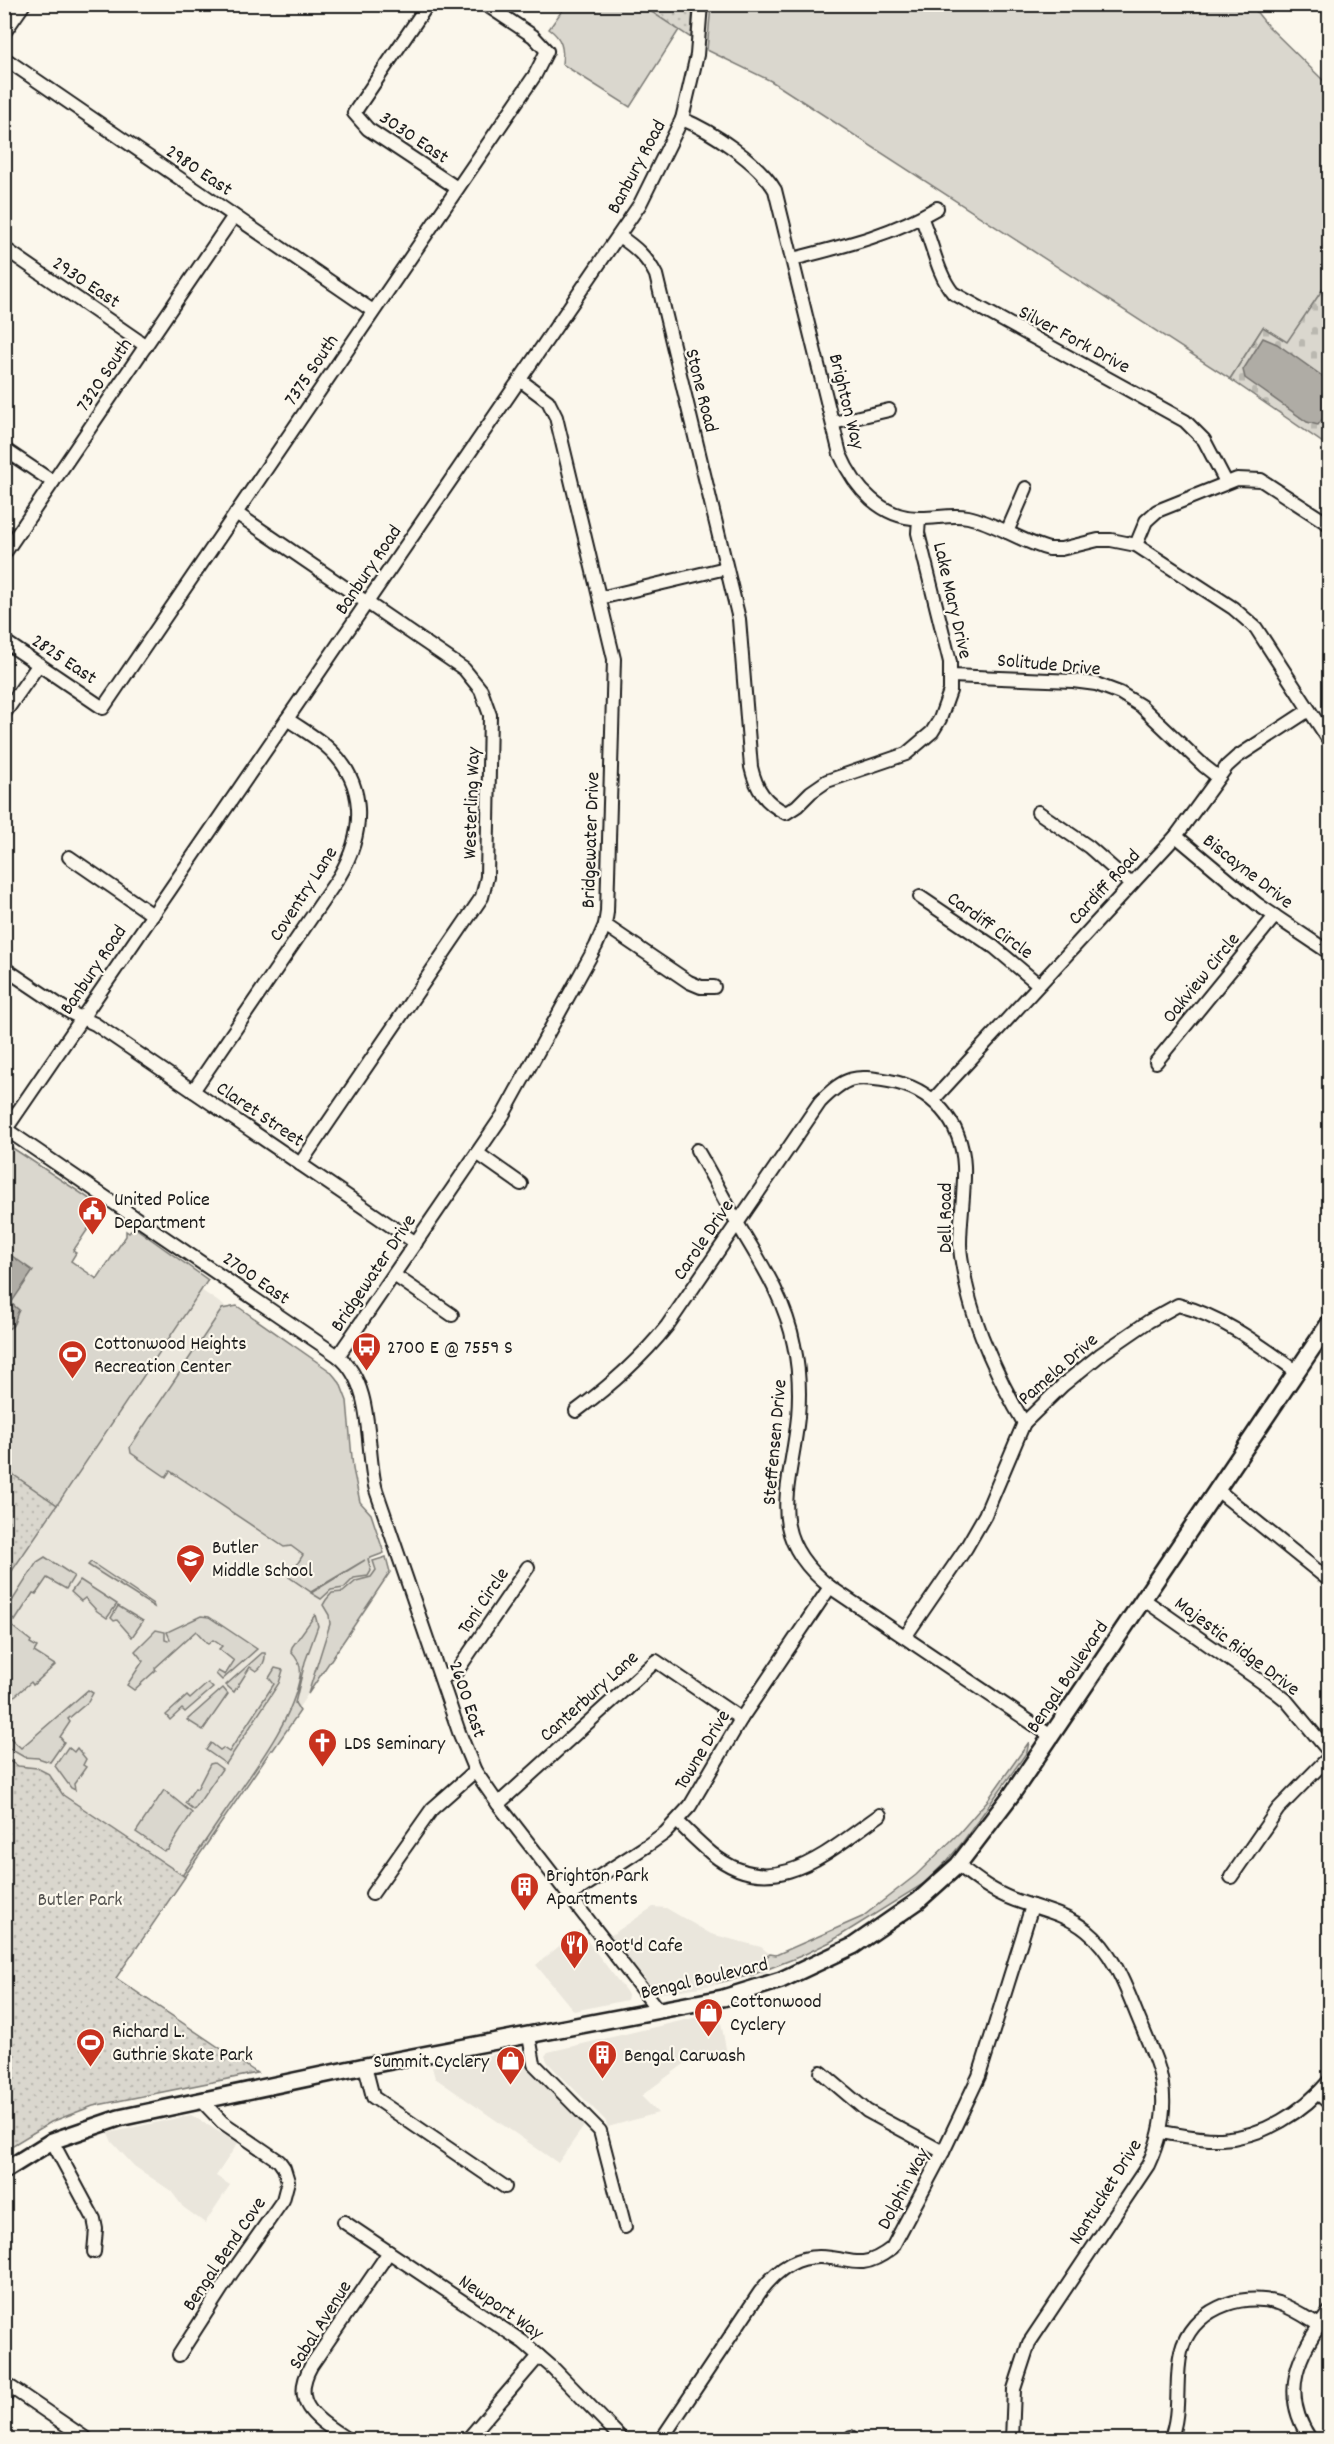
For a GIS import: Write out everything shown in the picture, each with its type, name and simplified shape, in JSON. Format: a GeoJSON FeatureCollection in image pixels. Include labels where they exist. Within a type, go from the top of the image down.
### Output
{"type":"FeatureCollection","features":[{"type":"Feature","properties":{"kind":"main road","name":"Bengal Boulevard"},"geometry":{"type":"LineString","coordinates":[[4,2171],[52,2140],[110,2120],[365,2066],[528,2036],[760,1988],[830,1959],[894,1919],[958,1864],[1012,1794],[1329,1322]]}},
{"type":"Feature","properties":{"kind":"street"},"geometry":{"type":"LineString","coordinates":[[4,33],[24,4]]}},
{"type":"Feature","properties":{"kind":"street","name":"3030 East"},"geometry":{"type":"LineString","coordinates":[[428,4],[354,112],[368,129],[457,188]]}},
{"type":"Feature","properties":{"kind":"street","name":"7375 South"},"geometry":{"type":"LineString","coordinates":[[103,708],[535,75],[547,51],[533,36],[485,4]]}},
{"type":"Feature","properties":{"kind":"street","name":"Banbury Road"},"geometry":{"type":"LineString","coordinates":[[5,1129],[640,204],[660,168],[682,119],[696,55],[701,4]]}},
{"type":"Feature","properties":{"kind":"street","name":"2980 East"},"geometry":{"type":"LineString","coordinates":[[4,58],[373,311]]}},
{"type":"Feature","properties":{"kind":"street","name":"Brighton Way"},"geometry":{"type":"LineString","coordinates":[[682,119],[695,124],[751,162],[769,180],[780,203],[840,454],[849,475],[863,493],[890,510],[919,519],[965,516],[1049,549],[1061,549],[1098,540],[1136,545],[1245,617],[1256,628],[1329,742]]}},
{"type":"Feature","properties":{"kind":"street"},"geometry":{"type":"LineString","coordinates":[[793,258],[861,242],[898,229],[937,208]]}},
{"type":"Feature","properties":{"kind":"street","name":"7320 South"},"geometry":{"type":"LineString","coordinates":[[4,554],[234,216]]}},
{"type":"Feature","properties":{"kind":"street","name":"Silver Fork Drive"},"geometry":{"type":"LineString","coordinates":[[921,218],[931,238],[943,279],[953,293],[1185,421],[1204,440],[1226,482]]}},
{"type":"Feature","properties":{"kind":"street","name":"Stone Road"},"geometry":{"type":"LineString","coordinates":[[619,236],[641,252],[650,262],[656,275],[742,636],[751,767],[755,783],[768,802],[786,813]]}},
{"type":"Feature","properties":{"kind":"street","name":"2930 East"},"geometry":{"type":"LineString","coordinates":[[4,248],[147,346]]}},
{"type":"Feature","properties":{"kind":"street","name":"Bridgewater Drive"},"geometry":{"type":"LineString","coordinates":[[338,1356],[477,1153],[520,1085],[596,946],[605,925],[615,671],[612,647],[553,409],[541,394],[520,380]]}},
{"type":"Feature","properties":{"kind":"street"},"geometry":{"type":"LineString","coordinates":[[833,423],[889,410]]}},
{"type":"Feature","properties":{"kind":"street"},"geometry":{"type":"LineString","coordinates":[[4,449],[53,482]]}},
{"type":"Feature","properties":{"kind":"street"},"geometry":{"type":"LineString","coordinates":[[1136,545],[1150,515],[1237,478],[1261,480],[1329,525]]}},
{"type":"Feature","properties":{"kind":"street"},"geometry":{"type":"LineString","coordinates":[[1007,532],[1026,488]]}},
{"type":"Feature","properties":{"kind":"street","name":"Westerling Way"},"geometry":{"type":"LineString","coordinates":[[236,513],[464,669],[487,702],[492,729],[486,888],[477,906],[300,1164]]}},
{"type":"Feature","properties":{"kind":"street","name":"Lake Mary Drive"},"geometry":{"type":"LineString","coordinates":[[786,813],[827,781],[847,772],[888,762],[906,754],[921,744],[940,719],[946,705],[951,676],[950,662],[918,533],[919,519]]}},
{"type":"Feature","properties":{"kind":"street"},"geometry":{"type":"LineString","coordinates":[[600,597],[726,568]]}},
{"type":"Feature","properties":{"kind":"street","name":"2825 East"},"geometry":{"type":"LineString","coordinates":[[4,641],[103,708]]}},
{"type":"Feature","properties":{"kind":"street"},"geometry":{"type":"LineString","coordinates":[[4,714],[39,664]]}},
{"type":"Feature","properties":{"kind":"street","name":"Solitude Drive"},"geometry":{"type":"LineString","coordinates":[[951,676],[1073,681],[1104,687],[1120,693],[1140,706],[1218,777]]}},
{"type":"Feature","properties":{"kind":"street","name":"Cardiff Road"},"geometry":{"type":"LineString","coordinates":[[934,1099],[1176,836],[1218,777],[1237,757],[1309,710]]}},
{"type":"Feature","properties":{"kind":"street","name":"Coventry Lane"},"geometry":{"type":"LineString","coordinates":[[193,1091],[339,877],[355,846],[359,829],[359,812],[356,795],[345,768],[326,746],[287,719]]}},
{"type":"Feature","properties":{"kind":"street"},"geometry":{"type":"LineString","coordinates":[[1038,812],[1089,847],[1131,884]]}},
{"type":"Feature","properties":{"kind":"street","name":"Biscayne Drive"},"geometry":{"type":"LineString","coordinates":[[1176,836],[1238,890],[1329,953]]}},
{"type":"Feature","properties":{"kind":"street"},"geometry":{"type":"LineString","coordinates":[[69,857],[153,915]]}},
{"type":"Feature","properties":{"kind":"street","name":"Cardiff Circle"},"geometry":{"type":"LineString","coordinates":[[920,897],[994,947],[1038,984]]}},
{"type":"Feature","properties":{"kind":"street","name":"Oakview Circle"},"geometry":{"type":"LineString","coordinates":[[1156,1062],[1275,916]]}},
{"type":"Feature","properties":{"kind":"street"},"geometry":{"type":"LineString","coordinates":[[605,925],[689,982],[700,987],[714,987]]}},
{"type":"Feature","properties":{"kind":"street","name":"Claret Street"},"geometry":{"type":"LineString","coordinates":[[4,968],[71,1012],[95,1024],[416,1243]]}},
{"type":"Feature","properties":{"kind":"street","name":"Dell Road"},"geometry":{"type":"LineString","coordinates":[[849,1078],[866,1077],[900,1083],[917,1089],[934,1099],[944,1111],[959,1140],[964,1166],[960,1247],[974,1315],[1008,1396],[1024,1422]]}},
{"type":"Feature","properties":{"kind":"street","name":"Carole Drive"},"geometry":{"type":"LineString","coordinates":[[576,1411],[625,1373],[647,1351],[667,1326],[820,1102],[834,1088],[849,1078]]}},
{"type":"Feature","properties":{"kind":"street","name":"2700 East"},"geometry":{"type":"LineString","coordinates":[[5,1129],[338,1356]]}},
{"type":"Feature","properties":{"kind":"street","name":"Steffensen Drive"},"geometry":{"type":"LineString","coordinates":[[697,1150],[770,1278],[794,1343],[799,1380],[798,1416],[786,1483],[786,1515],[792,1542],[802,1560],[830,1587],[1051,1736]]}},
{"type":"Feature","properties":{"kind":"street"},"geometry":{"type":"LineString","coordinates":[[477,1153],[521,1184]]}},
{"type":"Feature","properties":{"kind":"street"},"geometry":{"type":"LineString","coordinates":[[394,1275],[452,1315]]}},
{"type":"Feature","properties":{"kind":"street","name":"Pamela Drive"},"geometry":{"type":"LineString","coordinates":[[905,1637],[966,1548],[984,1515],[1024,1422],[1063,1385],[1101,1354],[1149,1320],[1178,1305],[1196,1310],[1220,1320],[1296,1371]]}},
{"type":"Feature","properties":{"kind":"street","name":"2600 East"},"geometry":{"type":"LineString","coordinates":[[338,1356],[350,1367],[362,1392],[370,1462],[376,1490],[459,1732],[475,1771],[498,1804],[658,2010]]}},
{"type":"Feature","properties":{"kind":"street"},"geometry":{"type":"LineString","coordinates":[[1216,1489],[1329,1581]]}},
{"type":"Feature","properties":{"kind":"street","name":"Toni Circle"},"geometry":{"type":"LineString","coordinates":[[441,1678],[457,1671],[528,1567]]}},
{"type":"Feature","properties":{"kind":"street","name":"Towne Drive"},"geometry":{"type":"LineString","coordinates":[[569,1896],[648,1845],[677,1821],[706,1781],[741,1719],[830,1587]]}},
{"type":"Feature","properties":{"kind":"street","name":"Majestic Ridge Drive"},"geometry":{"type":"LineString","coordinates":[[1143,1599],[1281,1696],[1329,1754]]}},
{"type":"Feature","properties":{"kind":"street","name":"Canterbury Lane"},"geometry":{"type":"LineString","coordinates":[[498,1804],[656,1661],[741,1719]]}},
{"type":"Feature","properties":{"kind":"street"},"geometry":{"type":"LineString","coordinates":[[1231,1877],[1278,1809],[1329,1754]]}},
{"type":"Feature","properties":{"kind":"street"},"geometry":{"type":"LineString","coordinates":[[372,1894],[432,1809],[475,1771]]}},
{"type":"Feature","properties":{"kind":"street"},"geometry":{"type":"LineString","coordinates":[[677,1821],[711,1854],[728,1865],[746,1872],[764,1874],[799,1869],[815,1861],[879,1815]]}},
{"type":"Feature","properties":{"kind":"street","name":"Nantucket Drive"},"geometry":{"type":"LineString","coordinates":[[958,1864],[998,1893],[1069,1919],[1087,1930],[1102,1945],[1111,1958],[1156,2061],[1162,2084],[1164,2108],[1161,2132],[1148,2165],[1029,2343],[1014,2389],[1012,2439]]}},
{"type":"Feature","properties":{"kind":"street","name":"Dolphin Way"},"geometry":{"type":"LineString","coordinates":[[661,2439],[771,2277],[785,2266],[801,2259],[818,2256],[865,2262],[892,2248],[943,2152],[979,2076],[1032,1906]]}},
{"type":"Feature","properties":{"kind":"street"},"geometry":{"type":"LineString","coordinates":[[528,2036],[534,2064],[600,2131],[625,2228]]}},
{"type":"Feature","properties":{"kind":"street"},"geometry":{"type":"LineString","coordinates":[[365,2066],[371,2093],[378,2101],[505,2187]]}},
{"type":"Feature","properties":{"kind":"street"},"geometry":{"type":"LineString","coordinates":[[821,2072],[867,2111],[943,2152]]}},
{"type":"Feature","properties":{"kind":"street"},"geometry":{"type":"LineString","coordinates":[[1161,2132],[1223,2139],[1249,2134],[1274,2125],[1298,2111],[1329,2080]]}},
{"type":"Feature","properties":{"kind":"street"},"geometry":{"type":"LineString","coordinates":[[1318,2093],[1329,2104]]}},
{"type":"Feature","properties":{"kind":"street","name":"Bengal Bend Cove"},"geometry":{"type":"LineString","coordinates":[[179,2355],[231,2274],[283,2200],[288,2181],[287,2174],[279,2162],[222,2122],[202,2101]]}},
{"type":"Feature","properties":{"kind":"street"},"geometry":{"type":"LineString","coordinates":[[52,2140],[94,2219],[96,2229],[94,2252]]}},
{"type":"Feature","properties":{"kind":"street","name":"Newport Way"},"geometry":{"type":"LineString","coordinates":[[344,2222],[505,2329],[539,2356],[623,2439]]}},
{"type":"Feature","properties":{"kind":"street","name":"Sabal Avenue"},"geometry":{"type":"LineString","coordinates":[[348,2439],[311,2413],[303,2394],[303,2384],[311,2366],[389,2252]]}},
{"type":"Feature","properties":{"kind":"street"},"geometry":{"type":"LineString","coordinates":[[1170,2439],[1178,2414],[1178,2369],[1182,2350],[1190,2332],[1202,2318],[1216,2308],[1234,2302],[1265,2300],[1290,2308],[1319,2325]]}},
{"type":"Feature","properties":{"kind":"street"},"geometry":{"type":"LineString","coordinates":[[1311,2439],[1303,2428],[1297,2413],[1294,2395],[1295,2376],[1300,2358],[1329,2311]]}},
{"type":"Feature","properties":{"kind":"street"},"geometry":{"type":"LineString","coordinates":[[467,2439],[539,2356]]}},
{"type":"Feature","properties":{"kind":"street"},"geometry":{"type":"LineString","coordinates":[[8,2393],[88,2439]]}},
{"type":"Feature","properties":{"kind":"shaded area"},"geometry":{"type":"Polygon","coordinates":[[[1263,338],[1277,344],[1329,381],[1329,410],[1318,425],[1307,422],[1245,378],[1243,370],[1263,338]]]}},
{"type":"Feature","properties":{"kind":"shaded area"},"geometry":{"type":"Polygon","coordinates":[[[5,1251],[33,1271],[11,1303],[19,1310],[8,1329],[4,1329],[5,1299],[8,1298],[5,1295],[5,1251]]]}},
{"type":"Feature","properties":{"kind":"shaded area","name":"Butler Middle School"},"geometry":{"type":"Polygon","coordinates":[[[201,1290],[339,1385],[356,1507],[376,1570],[373,1597],[185,1877],[63,1795],[38,1768],[18,1766],[5,1758],[5,1581],[201,1290]]]}},
{"type":"Feature","properties":{"kind":"shaded area"},"geometry":{"type":"Polygon","coordinates":[[[653,1907],[666,1908],[711,1934],[761,1947],[770,1954],[748,1973],[716,1983],[719,1984],[657,1994],[610,1936],[653,1907]]]}},
{"type":"Feature","properties":{"kind":"shaded area"},"geometry":{"type":"Polygon","coordinates":[[[579,1930],[625,1990],[628,1995],[627,2000],[574,2011],[536,1965],[579,1930]]]}},
{"type":"Feature","properties":{"kind":"shaded area"},"geometry":{"type":"Polygon","coordinates":[[[719,2012],[727,2054],[701,2062],[695,2056],[641,2096],[658,2113],[608,2127],[605,2120],[548,2063],[545,2056],[548,2052],[719,2012]]]}},
{"type":"Feature","properties":{"kind":"shaded area"},"geometry":{"type":"Polygon","coordinates":[[[515,2050],[522,2054],[531,2072],[584,2126],[558,2163],[435,2078],[432,2067],[515,2050]]]}},
{"type":"Feature","properties":{"kind":"shaded area"},"geometry":{"type":"Polygon","coordinates":[[[191,2115],[238,2143],[216,2176],[230,2185],[205,2223],[183,2207],[171,2191],[134,2166],[112,2142],[108,2133],[191,2115]]]}},
{"type":"Feature","properties":{"kind":"green space"},"geometry":{"type":"Polygon","coordinates":[[[641,4],[679,30],[630,107],[562,64],[561,44],[557,36],[549,29],[566,5],[641,4]]]}},
{"type":"Feature","properties":{"kind":"green space"},"geometry":{"type":"Polygon","coordinates":[[[641,5],[693,5],[691,38],[641,5]]]}},
{"type":"Feature","properties":{"kind":"green space"},"geometry":{"type":"Polygon","coordinates":[[[711,5],[1251,5],[1267,25],[1329,86],[1329,280],[1287,343],[1263,327],[1230,379],[771,81],[707,50],[711,5]]]}},
{"type":"Feature","properties":{"kind":"green space"},"geometry":{"type":"Polygon","coordinates":[[[1329,280],[1329,447],[1230,379],[1263,327],[1287,342],[1329,280]]]}},
{"type":"Feature","properties":{"kind":"green space","name":"Cottonwood Heights Recreation Center"},"geometry":{"type":"Polygon","coordinates":[[[5,1143],[102,1207],[99,1212],[104,1215],[97,1225],[92,1223],[73,1251],[76,1253],[71,1261],[97,1279],[126,1236],[126,1231],[129,1233],[134,1227],[208,1280],[57,1505],[5,1469],[5,1143]]]}},
{"type":"Feature","properties":{"kind":"green space"},"geometry":{"type":"Polygon","coordinates":[[[237,1306],[330,1371],[340,1383],[347,1401],[353,1469],[360,1502],[371,1514],[384,1553],[368,1559],[371,1571],[368,1576],[354,1578],[344,1588],[331,1590],[321,1599],[311,1593],[365,1560],[311,1592],[289,1577],[303,1555],[291,1546],[284,1547],[170,1471],[166,1477],[131,1453],[130,1447],[222,1309],[237,1306]]]}},
{"type":"Feature","properties":{"kind":"green space"},"geometry":{"type":"Polygon","coordinates":[[[5,1469],[57,1505],[5,1581],[5,1469]]]}},
{"type":"Feature","properties":{"kind":"green space"},"geometry":{"type":"Polygon","coordinates":[[[45,1557],[74,1576],[66,1589],[47,1578],[36,1594],[33,1593],[15,1621],[5,1612],[37,1562],[45,1557]]]}},
{"type":"Feature","properties":{"kind":"green space"},"geometry":{"type":"Polygon","coordinates":[[[386,1557],[390,1572],[308,1694],[330,1624],[329,1615],[323,1605],[332,1593],[343,1592],[356,1581],[371,1577],[376,1570],[373,1561],[386,1557]]]}},
{"type":"Feature","properties":{"kind":"green space"},"geometry":{"type":"Polygon","coordinates":[[[91,1562],[153,1604],[154,1607],[88,1565],[91,1562]]]}},
{"type":"Feature","properties":{"kind":"green space"},"geometry":{"type":"Polygon","coordinates":[[[80,1580],[117,1604],[107,1618],[85,1598],[81,1601],[71,1592],[80,1580]]]}},
{"type":"Feature","properties":{"kind":"green space"},"geometry":{"type":"Polygon","coordinates":[[[118,1606],[143,1621],[132,1637],[117,1620],[114,1621],[111,1618],[118,1606]]]}},
{"type":"Feature","properties":{"kind":"green space"},"geometry":{"type":"Polygon","coordinates":[[[315,1615],[318,1626],[305,1662],[295,1703],[300,1711],[129,1958],[280,1729],[296,1694],[300,1676],[300,1666],[291,1652],[292,1647],[315,1615]]]}},
{"type":"Feature","properties":{"kind":"green space"},"geometry":{"type":"Polygon","coordinates":[[[201,1616],[209,1617],[257,1649],[222,1680],[216,1674],[218,1671],[225,1675],[234,1661],[219,1649],[222,1646],[213,1640],[208,1644],[196,1631],[134,1690],[127,1685],[143,1661],[135,1651],[156,1630],[165,1632],[165,1640],[168,1641],[170,1639],[167,1632],[201,1616]]]}},
{"type":"Feature","properties":{"kind":"green space"},"geometry":{"type":"Polygon","coordinates":[[[5,1621],[37,1647],[34,1652],[55,1665],[33,1685],[31,1682],[10,1700],[5,1693],[5,1621]]]}},
{"type":"Feature","properties":{"kind":"green space"},"geometry":{"type":"Polygon","coordinates":[[[262,1653],[265,1653],[265,1656],[262,1666],[256,1671],[250,1667],[234,1692],[226,1685],[262,1653]]]}},
{"type":"Feature","properties":{"kind":"green space"},"geometry":{"type":"Polygon","coordinates":[[[275,1668],[283,1670],[279,1683],[226,1764],[206,1750],[211,1743],[220,1750],[223,1748],[229,1752],[274,1684],[269,1678],[275,1668]]]}},
{"type":"Feature","properties":{"kind":"green space"},"geometry":{"type":"Polygon","coordinates":[[[208,1683],[213,1688],[185,1712],[182,1709],[170,1720],[166,1715],[187,1696],[190,1699],[208,1683]]]}},
{"type":"Feature","properties":{"kind":"green space"},"geometry":{"type":"Polygon","coordinates":[[[223,1688],[228,1694],[203,1730],[187,1720],[223,1688]]]}},
{"type":"Feature","properties":{"kind":"green space"},"geometry":{"type":"Polygon","coordinates":[[[88,1690],[93,1693],[88,1702],[68,1719],[70,1722],[60,1737],[64,1742],[50,1762],[24,1757],[5,1746],[5,1733],[21,1748],[88,1690]]]}},
{"type":"Feature","properties":{"kind":"green space"},"geometry":{"type":"Polygon","coordinates":[[[1029,1742],[1027,1752],[962,1843],[923,1884],[830,1942],[801,1956],[752,1975],[716,1983],[748,1973],[770,1954],[776,1955],[862,1917],[916,1875],[960,1832],[987,1801],[1029,1742]]]}},
{"type":"Feature","properties":{"kind":"green space"},"geometry":{"type":"Polygon","coordinates":[[[68,1747],[74,1752],[77,1748],[86,1759],[83,1765],[86,1767],[74,1784],[75,1790],[55,1766],[68,1747]]]}},
{"type":"Feature","properties":{"kind":"green space","name":"Butler Park"},"geometry":{"type":"Polygon","coordinates":[[[4,1758],[18,1766],[37,1768],[49,1774],[63,1795],[185,1877],[116,1978],[257,2073],[93,2106],[51,2122],[5,2150],[4,1758]]]}},
{"type":"Feature","properties":{"kind":"green space"},"geometry":{"type":"Polygon","coordinates":[[[214,1763],[222,1769],[194,1810],[185,1803],[195,1788],[197,1789],[210,1764],[214,1763]]]}},
{"type":"Feature","properties":{"kind":"green space"},"geometry":{"type":"Polygon","coordinates":[[[164,1790],[192,1813],[168,1850],[164,1851],[136,1832],[164,1790]]]}},
{"type":"Feature","properties":{"kind":"place","name":"United Police Department"},"geometry":{"type":"Point","coordinates":[93,1236]}},
{"type":"Feature","properties":{"kind":"place","name":"2700 E @ 7559 S"},"geometry":{"type":"Point","coordinates":[366,1372]}},
{"type":"Feature","properties":{"kind":"place","name":"Cottonwood Heights Recreation Center"},"geometry":{"type":"Point","coordinates":[73,1380]}},
{"type":"Feature","properties":{"kind":"place","name":"Butler Middle School"},"geometry":{"type":"Point","coordinates":[191,1584]}},
{"type":"Feature","properties":{"kind":"place","name":"LDS Seminary"},"geometry":{"type":"Point","coordinates":[323,1768]}},
{"type":"Feature","properties":{"kind":"place","name":"Brighton Park Apartments"},"geometry":{"type":"Point","coordinates":[525,1912]}},
{"type":"Feature","properties":{"kind":"place","name":"Root'd Cafe"},"geometry":{"type":"Point","coordinates":[574,1970]}},
{"type":"Feature","properties":{"kind":"place","name":"Cottonwood Cyclery"},"geometry":{"type":"Point","coordinates":[709,2038]}},
{"type":"Feature","properties":{"kind":"place","name":"Richard L. Guthrie Skate Park"},"geometry":{"type":"Point","coordinates":[91,2068]}},
{"type":"Feature","properties":{"kind":"place","name":"Bengal Carwash"},"geometry":{"type":"Point","coordinates":[603,2080]}},
{"type":"Feature","properties":{"kind":"place","name":"Summit Cyclery"},"geometry":{"type":"Point","coordinates":[510,2086]}}]}
